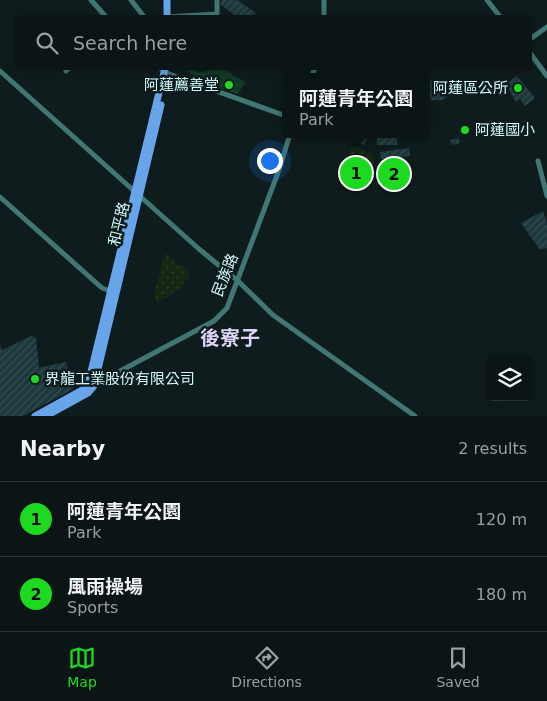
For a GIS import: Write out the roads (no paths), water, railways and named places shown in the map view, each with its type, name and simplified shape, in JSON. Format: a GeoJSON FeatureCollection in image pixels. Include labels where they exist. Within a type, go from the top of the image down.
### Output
{"type":"FeatureCollection","features":[{"type":"Feature","properties":{"kind":"main road"},"geometry":{"type":"LineString","coordinates":[[162,0],[163,15]]}},
{"type":"Feature","properties":{"kind":"main road"},"geometry":{"type":"LineString","coordinates":[[167,0],[167,15]]}},
{"type":"Feature","properties":{"kind":"main road","name":"和平路"},"geometry":{"type":"LineString","coordinates":[[91,385],[165,70]]}},
{"type":"Feature","properties":{"kind":"main road","name":"民族路"},"geometry":{"type":"LineString","coordinates":[[35,416],[91,385]]}},
{"type":"Feature","properties":{"kind":"main road","name":"民族路"},"geometry":{"type":"LineString","coordinates":[[46,416],[88,393],[91,385]]}},
{"type":"Feature","properties":{"kind":"street"},"geometry":{"type":"LineString","coordinates":[[91,0],[104,15]]}},
{"type":"Feature","properties":{"kind":"street"},"geometry":{"type":"LineString","coordinates":[[131,0],[144,15]]}},
{"type":"Feature","properties":{"kind":"street"},"geometry":{"type":"LineString","coordinates":[[200,15],[217,14],[217,0]]}},
{"type":"Feature","properties":{"kind":"street"},"geometry":{"type":"LineString","coordinates":[[324,0],[324,15]]}},
{"type":"Feature","properties":{"kind":"street"},"geometry":{"type":"LineString","coordinates":[[486,0],[498,15]]}},
{"type":"Feature","properties":{"kind":"street"},"geometry":{"type":"LineString","coordinates":[[532,38],[547,27]]}},
{"type":"Feature","properties":{"kind":"street"},"geometry":{"type":"LineString","coordinates":[[532,56],[547,76]]}},
{"type":"Feature","properties":{"kind":"street"},"geometry":{"type":"LineString","coordinates":[[0,70],[199,249],[238,281],[272,315],[415,416]]}},
{"type":"Feature","properties":{"kind":"street"},"geometry":{"type":"LineString","coordinates":[[165,70],[282,114]]}},
{"type":"Feature","properties":{"kind":"street","name":"民族路"},"geometry":{"type":"LineString","coordinates":[[91,385],[218,318],[232,299],[289,138]]}},
{"type":"Feature","properties":{"kind":"street"},"geometry":{"type":"LineString","coordinates":[[538,161],[547,196]]}},
{"type":"Feature","properties":{"kind":"street"},"geometry":{"type":"LineString","coordinates":[[0,197],[102,288],[112,292]]}},
{"type":"Feature","properties":{"kind":"water","name":"阿蓮薦善堂"},"geometry":{"type":"Polygon","coordinates":[[[187,70],[195,70],[199,73],[224,70],[245,82],[238,94],[198,81],[187,70]]]}},
{"type":"Feature","properties":{"kind":"place","name":"阿蓮薦善堂"},"geometry":{"type":"Point","coordinates":[229,85]}},
{"type":"Feature","properties":{"kind":"place","name":"阿蓮區公所"},"geometry":{"type":"Point","coordinates":[518,88]}},
{"type":"Feature","properties":{"kind":"place","name":"阿蓮國小"},"geometry":{"type":"Point","coordinates":[465,130]}},
{"type":"Feature","properties":{"kind":"place","name":"阿蓮青年公園"},"geometry":{"type":"Point","coordinates":[356,173]}},
{"type":"Feature","properties":{"kind":"place","name":"風雨操場"},"geometry":{"type":"Point","coordinates":[394,174]}},
{"type":"Feature","properties":{"kind":"place","name":"界龍工業股份有限公司"},"geometry":{"type":"Point","coordinates":[35,379]}},
{"type":"Feature","properties":{"kind":"district","name":"後寮子"},"geometry":{"type":"Point","coordinates":[230,338]}}]}
